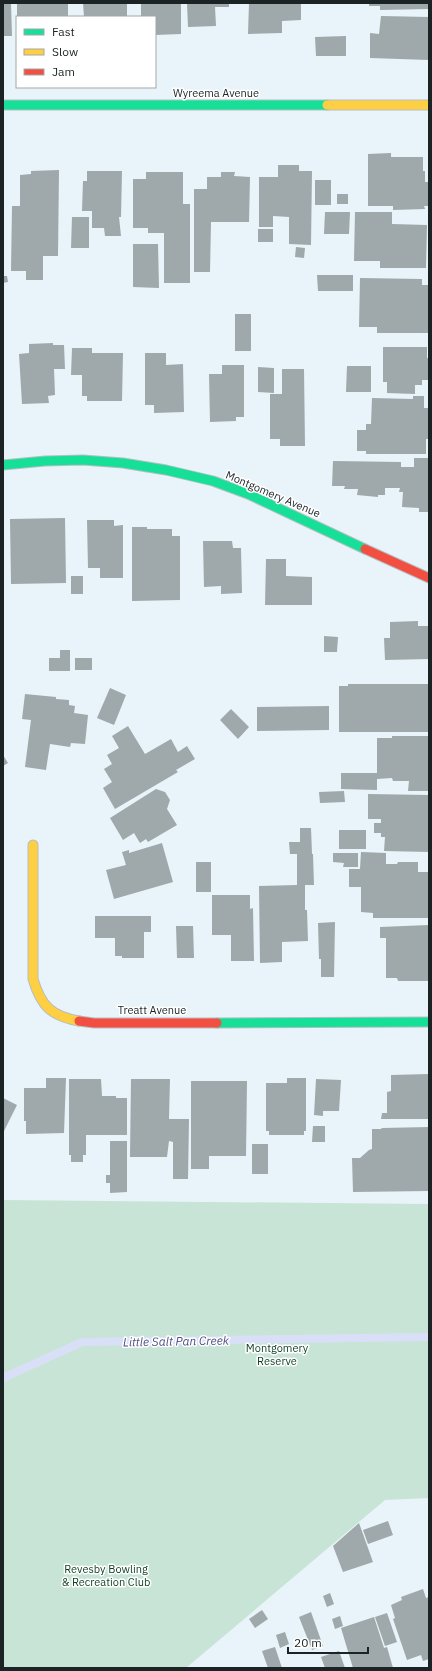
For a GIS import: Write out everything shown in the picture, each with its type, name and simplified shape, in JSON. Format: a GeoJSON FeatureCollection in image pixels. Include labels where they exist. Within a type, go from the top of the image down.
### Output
{"type":"FeatureCollection","features":[{"type":"Feature","properties":{"kind":"street","name":"Wyreema Avenue"},"geometry":{"type":"LineString","coordinates":[[3,105],[429,104]]}},
{"type":"Feature","properties":{"kind":"street","name":"Montgomery Avenue"},"geometry":{"type":"LineString","coordinates":[[3,465],[45,460],[83,460],[123,463],[166,470],[213,481],[255,497],[390,562],[429,578]]}},
{"type":"Feature","properties":{"kind":"street","name":"Treatt Avenue"},"geometry":{"type":"LineString","coordinates":[[33,845],[33,979],[41,1002],[50,1012],[61,1018],[74,1021],[94,1022],[429,1022]]}},
{"type":"Feature","properties":{"kind":"green space","name":"Montgomery Reserve"},"geometry":{"type":"Polygon","coordinates":[[[3,1200],[429,1204],[429,1498],[385,1500],[186,1668],[3,1668],[3,1200]]]}},
{"type":"Feature","properties":{"kind":"building"},"geometry":{"type":"Polygon","coordinates":[[[3,3],[11,3],[12,36],[3,36],[3,3]]]}},
{"type":"Feature","properties":{"kind":"building"},"geometry":{"type":"Polygon","coordinates":[[[17,3],[68,3],[68,16],[17,16],[17,3]]]}},
{"type":"Feature","properties":{"kind":"building"},"geometry":{"type":"Polygon","coordinates":[[[83,3],[127,3],[127,16],[84,16],[83,3]]]}},
{"type":"Feature","properties":{"kind":"building"},"geometry":{"type":"Polygon","coordinates":[[[141,3],[181,3],[181,34],[156,35],[156,16],[141,16],[141,3]]]}},
{"type":"Feature","properties":{"kind":"building"},"geometry":{"type":"Polygon","coordinates":[[[187,3],[229,3],[229,7],[215,7],[216,26],[188,27],[187,3]]]}},
{"type":"Feature","properties":{"kind":"building"},"geometry":{"type":"Polygon","coordinates":[[[249,3],[301,3],[301,20],[282,21],[282,33],[248,34],[249,3]]]}},
{"type":"Feature","properties":{"kind":"building"},"geometry":{"type":"Polygon","coordinates":[[[369,3],[429,3],[429,9],[380,10],[380,6],[369,6],[369,3]]]}},
{"type":"Feature","properties":{"kind":"building"},"geometry":{"type":"Polygon","coordinates":[[[381,16],[429,17],[429,60],[370,58],[370,33],[379,34],[381,16]]]}},
{"type":"Feature","properties":{"kind":"building"},"geometry":{"type":"Polygon","coordinates":[[[346,36],[346,56],[316,56],[315,37],[346,36]]]}},
{"type":"Feature","properties":{"kind":"building"},"geometry":{"type":"Polygon","coordinates":[[[391,153],[391,157],[423,157],[425,182],[429,182],[429,206],[424,206],[425,209],[393,210],[393,206],[368,206],[368,154],[391,153]]]}},
{"type":"Feature","properties":{"kind":"building"},"geometry":{"type":"Polygon","coordinates":[[[278,165],[299,165],[299,171],[312,171],[311,245],[289,244],[289,217],[273,216],[273,227],[259,227],[259,177],[278,177],[278,165]]]}},
{"type":"Feature","properties":{"kind":"building"},"geometry":{"type":"Polygon","coordinates":[[[59,170],[58,256],[43,256],[43,280],[26,280],[26,271],[11,271],[12,206],[20,206],[20,175],[31,174],[31,171],[59,170]]]}},
{"type":"Feature","properties":{"kind":"building"},"geometry":{"type":"Polygon","coordinates":[[[87,171],[122,171],[121,217],[119,217],[121,236],[105,236],[104,228],[92,228],[92,211],[82,211],[83,181],[87,181],[87,171]]]}},
{"type":"Feature","properties":{"kind":"building"},"geometry":{"type":"Polygon","coordinates":[[[146,172],[183,172],[183,204],[190,204],[190,283],[164,283],[164,233],[148,233],[148,228],[133,228],[133,179],[146,179],[146,172]]]}},
{"type":"Feature","properties":{"kind":"building"},"geometry":{"type":"Polygon","coordinates":[[[221,172],[235,172],[234,176],[250,177],[249,222],[211,222],[210,272],[194,272],[194,189],[207,189],[207,177],[221,177],[221,172]]]}},
{"type":"Feature","properties":{"kind":"building"},"geometry":{"type":"Polygon","coordinates":[[[315,180],[331,180],[331,205],[315,205],[315,180]]]}},
{"type":"Feature","properties":{"kind":"building"},"geometry":{"type":"Polygon","coordinates":[[[337,194],[348,194],[348,204],[337,204],[337,194]]]}},
{"type":"Feature","properties":{"kind":"building"},"geometry":{"type":"Polygon","coordinates":[[[325,212],[350,212],[349,234],[324,234],[325,212]]]}},
{"type":"Feature","properties":{"kind":"building"},"geometry":{"type":"Polygon","coordinates":[[[355,212],[392,212],[392,224],[427,225],[426,268],[380,268],[380,261],[354,261],[355,212]]]}},
{"type":"Feature","properties":{"kind":"building"},"geometry":{"type":"Polygon","coordinates":[[[72,217],[89,217],[89,248],[71,248],[72,217]]]}},
{"type":"Feature","properties":{"kind":"building"},"geometry":{"type":"Polygon","coordinates":[[[258,229],[273,229],[273,242],[258,242],[258,229]]]}},
{"type":"Feature","properties":{"kind":"building"},"geometry":{"type":"Polygon","coordinates":[[[133,244],[158,244],[159,288],[133,287],[133,244]]]}},
{"type":"Feature","properties":{"kind":"building"},"geometry":{"type":"Polygon","coordinates":[[[296,247],[305,248],[304,258],[295,257],[296,247]]]}},
{"type":"Feature","properties":{"kind":"building"},"geometry":{"type":"Polygon","coordinates":[[[317,275],[353,275],[353,291],[318,291],[317,275]]]}},
{"type":"Feature","properties":{"kind":"building"},"geometry":{"type":"Polygon","coordinates":[[[3,276],[7,276],[8,282],[3,283],[3,276]]]}},
{"type":"Feature","properties":{"kind":"building"},"geometry":{"type":"Polygon","coordinates":[[[360,278],[422,279],[422,285],[429,285],[429,333],[377,333],[377,327],[359,327],[360,278]]]}},
{"type":"Feature","properties":{"kind":"building"},"geometry":{"type":"Polygon","coordinates":[[[235,314],[251,314],[251,351],[235,351],[235,314]]]}},
{"type":"Feature","properties":{"kind":"building"},"geometry":{"type":"Polygon","coordinates":[[[53,343],[53,345],[64,345],[65,369],[54,369],[55,395],[48,396],[49,403],[22,404],[19,354],[29,353],[29,344],[53,343]]]}},
{"type":"Feature","properties":{"kind":"building"},"geometry":{"type":"Polygon","coordinates":[[[383,347],[427,347],[427,358],[429,358],[429,380],[422,380],[422,385],[415,385],[415,394],[387,393],[387,382],[383,382],[383,347]]]}},
{"type":"Feature","properties":{"kind":"building"},"geometry":{"type":"Polygon","coordinates":[[[72,348],[92,348],[92,353],[123,353],[122,401],[87,401],[87,396],[82,396],[82,375],[71,375],[72,348]]]}},
{"type":"Feature","properties":{"kind":"building"},"geometry":{"type":"Polygon","coordinates":[[[145,353],[166,353],[166,365],[183,364],[184,412],[154,413],[154,405],[145,405],[145,353]]]}},
{"type":"Feature","properties":{"kind":"building"},"geometry":{"type":"Polygon","coordinates":[[[222,365],[244,365],[244,417],[236,417],[236,421],[210,422],[209,374],[222,374],[222,365]]]}},
{"type":"Feature","properties":{"kind":"building"},"geometry":{"type":"Polygon","coordinates":[[[347,366],[371,366],[371,392],[346,392],[347,366]]]}},
{"type":"Feature","properties":{"kind":"building"},"geometry":{"type":"Polygon","coordinates":[[[258,367],[274,368],[274,393],[258,392],[258,367]]]}},
{"type":"Feature","properties":{"kind":"building"},"geometry":{"type":"Polygon","coordinates":[[[282,369],[304,369],[305,446],[280,446],[280,439],[270,439],[270,394],[282,394],[282,369]]]}},
{"type":"Feature","properties":{"kind":"building"},"geometry":{"type":"Polygon","coordinates":[[[413,396],[424,396],[424,408],[429,408],[429,439],[426,439],[426,454],[366,454],[366,451],[357,451],[357,430],[366,430],[366,424],[371,424],[372,398],[413,399],[413,396]]]}},
{"type":"Feature","properties":{"kind":"building"},"geometry":{"type":"Polygon","coordinates":[[[414,458],[429,458],[429,512],[419,512],[419,508],[402,507],[403,492],[399,492],[400,488],[385,488],[385,495],[378,495],[378,497],[357,495],[358,489],[344,489],[345,486],[332,486],[333,461],[401,462],[401,467],[414,467],[414,458]]]}},
{"type":"Feature","properties":{"kind":"building"},"geometry":{"type":"Polygon","coordinates":[[[65,518],[66,583],[11,584],[10,519],[65,518]]]}},
{"type":"Feature","properties":{"kind":"building"},"geometry":{"type":"Polygon","coordinates":[[[87,520],[114,520],[114,526],[123,525],[123,578],[100,578],[100,568],[88,568],[87,520]]]}},
{"type":"Feature","properties":{"kind":"building"},"geometry":{"type":"Polygon","coordinates":[[[132,527],[147,527],[147,529],[172,529],[172,536],[180,536],[180,600],[132,601],[132,527]]]}},
{"type":"Feature","properties":{"kind":"building"},"geometry":{"type":"Polygon","coordinates":[[[203,541],[232,541],[233,548],[241,548],[242,593],[221,594],[221,586],[204,587],[203,541]]]}},
{"type":"Feature","properties":{"kind":"building"},"geometry":{"type":"Polygon","coordinates":[[[266,559],[286,559],[286,576],[312,577],[312,605],[265,605],[266,559]]]}},
{"type":"Feature","properties":{"kind":"building"},"geometry":{"type":"Polygon","coordinates":[[[71,576],[83,576],[83,594],[71,594],[71,576]]]}},
{"type":"Feature","properties":{"kind":"building"},"geometry":{"type":"Polygon","coordinates":[[[418,621],[418,626],[429,626],[429,659],[385,660],[384,638],[390,638],[390,622],[418,621]]]}},
{"type":"Feature","properties":{"kind":"building"},"geometry":{"type":"Polygon","coordinates":[[[324,636],[338,637],[337,652],[324,652],[324,636]]]}},
{"type":"Feature","properties":{"kind":"building"},"geometry":{"type":"Polygon","coordinates":[[[60,650],[70,650],[70,671],[49,671],[49,658],[60,658],[60,650]]]}},
{"type":"Feature","properties":{"kind":"building"},"geometry":{"type":"Polygon","coordinates":[[[75,658],[92,658],[92,670],[75,670],[75,658]]]}},
{"type":"Feature","properties":{"kind":"building"},"geometry":{"type":"Polygon","coordinates":[[[348,684],[429,684],[428,732],[339,732],[339,686],[348,686],[348,684]]]}},
{"type":"Feature","properties":{"kind":"building"},"geometry":{"type":"Polygon","coordinates":[[[110,688],[126,695],[114,725],[97,718],[110,688]]]}},
{"type":"Feature","properties":{"kind":"building"},"geometry":{"type":"Polygon","coordinates":[[[25,694],[56,697],[56,699],[69,700],[69,705],[75,706],[74,713],[88,715],[85,744],[71,743],[70,747],[50,744],[46,770],[25,767],[31,720],[22,719],[25,694]]]}},
{"type":"Feature","properties":{"kind":"building"},"geometry":{"type":"Polygon","coordinates":[[[329,706],[329,730],[257,731],[257,707],[329,706]]]}},
{"type":"Feature","properties":{"kind":"building"},"geometry":{"type":"Polygon","coordinates":[[[231,709],[249,727],[238,739],[220,720],[231,709]]]}},
{"type":"Feature","properties":{"kind":"building"},"geometry":{"type":"Polygon","coordinates":[[[128,726],[145,754],[171,739],[178,752],[187,746],[195,759],[176,770],[178,772],[115,809],[103,788],[112,782],[104,769],[112,764],[107,755],[119,748],[112,736],[128,726]]]}},
{"type":"Feature","properties":{"kind":"building"},"geometry":{"type":"Polygon","coordinates":[[[392,736],[429,736],[429,791],[408,791],[409,781],[393,781],[392,778],[377,779],[377,790],[341,789],[341,773],[377,773],[377,738],[392,738],[392,736]]]}},
{"type":"Feature","properties":{"kind":"building"},"geometry":{"type":"Polygon","coordinates":[[[3,755],[8,763],[3,766],[3,755]]]}},
{"type":"Feature","properties":{"kind":"building"},"geometry":{"type":"Polygon","coordinates":[[[156,789],[165,792],[170,800],[167,809],[177,825],[148,842],[146,839],[140,843],[134,833],[123,840],[110,818],[156,789]]]}},
{"type":"Feature","properties":{"kind":"building"},"geometry":{"type":"Polygon","coordinates":[[[344,791],[345,802],[320,803],[319,792],[344,791]]]}},
{"type":"Feature","properties":{"kind":"building"},"geometry":{"type":"Polygon","coordinates":[[[368,794],[429,795],[429,852],[384,851],[385,837],[381,837],[381,833],[374,833],[374,823],[381,823],[381,819],[368,819],[368,794]]]}},
{"type":"Feature","properties":{"kind":"building"},"geometry":{"type":"Polygon","coordinates":[[[300,828],[311,828],[313,854],[314,885],[305,885],[305,910],[307,910],[308,941],[282,942],[282,962],[260,963],[259,886],[297,885],[297,854],[290,854],[289,842],[300,842],[300,828]]]}},
{"type":"Feature","properties":{"kind":"building"},"geometry":{"type":"Polygon","coordinates":[[[339,830],[366,830],[366,849],[339,849],[339,830]]]}},
{"type":"Feature","properties":{"kind":"building"},"geometry":{"type":"Polygon","coordinates":[[[162,843],[173,882],[114,899],[106,870],[126,865],[122,852],[129,850],[129,853],[162,843]]]}},
{"type":"Feature","properties":{"kind":"building"},"geometry":{"type":"Polygon","coordinates":[[[361,852],[386,853],[386,864],[397,864],[398,862],[418,862],[418,872],[429,872],[429,918],[373,918],[373,913],[361,912],[361,887],[349,887],[349,869],[360,869],[361,852]]]}},
{"type":"Feature","properties":{"kind":"building"},"geometry":{"type":"Polygon","coordinates":[[[333,853],[358,853],[358,867],[343,867],[344,863],[333,862],[333,853]]]}},
{"type":"Feature","properties":{"kind":"building"},"geometry":{"type":"Polygon","coordinates":[[[196,862],[211,862],[211,892],[196,892],[196,862]]]}},
{"type":"Feature","properties":{"kind":"building"},"geometry":{"type":"Polygon","coordinates":[[[212,895],[250,895],[250,909],[253,908],[254,961],[231,961],[231,935],[212,935],[212,895]]]}},
{"type":"Feature","properties":{"kind":"building"},"geometry":{"type":"Polygon","coordinates":[[[95,916],[151,916],[151,932],[144,932],[144,958],[122,958],[122,956],[115,956],[115,938],[95,938],[95,916]]]}},
{"type":"Feature","properties":{"kind":"building"},"geometry":{"type":"Polygon","coordinates":[[[335,922],[334,977],[321,977],[318,923],[335,922]]]}},
{"type":"Feature","properties":{"kind":"building"},"geometry":{"type":"Polygon","coordinates":[[[429,925],[429,981],[398,981],[397,978],[386,978],[386,938],[380,938],[380,927],[429,925]]]}},
{"type":"Feature","properties":{"kind":"building"},"geometry":{"type":"Polygon","coordinates":[[[176,926],[193,926],[194,958],[177,958],[176,926]]]}},
{"type":"Feature","properties":{"kind":"building"},"geometry":{"type":"Polygon","coordinates":[[[429,1074],[428,1119],[381,1119],[382,1113],[387,1113],[387,1092],[391,1091],[391,1075],[429,1074]]]}},
{"type":"Feature","properties":{"kind":"building"},"geometry":{"type":"Polygon","coordinates":[[[46,1078],[66,1078],[64,1133],[26,1134],[26,1121],[24,1121],[24,1088],[46,1088],[46,1078]]]}},
{"type":"Feature","properties":{"kind":"building"},"geometry":{"type":"Polygon","coordinates":[[[287,1078],[306,1078],[306,1131],[304,1131],[304,1135],[269,1135],[269,1131],[266,1131],[266,1083],[287,1083],[287,1078]]]}},
{"type":"Feature","properties":{"kind":"building"},"geometry":{"type":"Polygon","coordinates":[[[69,1079],[101,1079],[102,1096],[127,1098],[127,1135],[86,1135],[86,1155],[83,1155],[83,1162],[71,1162],[71,1155],[69,1155],[69,1079]]]}},
{"type":"Feature","properties":{"kind":"building"},"geometry":{"type":"Polygon","coordinates":[[[131,1079],[170,1079],[169,1119],[189,1119],[188,1179],[173,1179],[173,1142],[169,1141],[167,1157],[130,1157],[131,1079]]]}},
{"type":"Feature","properties":{"kind":"building"},"geometry":{"type":"Polygon","coordinates":[[[316,1079],[341,1080],[339,1111],[323,1111],[323,1116],[314,1115],[316,1079]]]}},
{"type":"Feature","properties":{"kind":"building"},"geometry":{"type":"Polygon","coordinates":[[[191,1081],[247,1081],[246,1156],[209,1156],[209,1169],[191,1169],[191,1081]]]}},
{"type":"Feature","properties":{"kind":"building"},"geometry":{"type":"Polygon","coordinates":[[[3,1098],[17,1105],[3,1133],[3,1098]]]}},
{"type":"Feature","properties":{"kind":"building"},"geometry":{"type":"Polygon","coordinates":[[[313,1126],[325,1126],[325,1142],[312,1142],[313,1126]]]}},
{"type":"Feature","properties":{"kind":"building"},"geometry":{"type":"Polygon","coordinates":[[[429,1127],[429,1191],[353,1192],[352,1158],[360,1158],[372,1149],[372,1129],[429,1127]]]}},
{"type":"Feature","properties":{"kind":"building"},"geometry":{"type":"Polygon","coordinates":[[[110,1141],[127,1141],[127,1192],[110,1193],[110,1183],[106,1183],[106,1175],[110,1175],[110,1141]]]}},
{"type":"Feature","properties":{"kind":"building"},"geometry":{"type":"Polygon","coordinates":[[[252,1144],[268,1144],[268,1174],[252,1174],[252,1144]]]}},
{"type":"Feature","properties":{"kind":"building"},"geometry":{"type":"Polygon","coordinates":[[[388,1521],[393,1535],[368,1544],[363,1530],[388,1521]]]}},
{"type":"Feature","properties":{"kind":"building"},"geometry":{"type":"Polygon","coordinates":[[[359,1523],[373,1562],[343,1572],[333,1546],[359,1523]]]}},
{"type":"Feature","properties":{"kind":"building"},"geometry":{"type":"Polygon","coordinates":[[[423,1589],[426,1598],[429,1597],[429,1659],[423,1661],[421,1655],[407,1660],[393,1619],[395,1618],[391,1605],[402,1600],[401,1597],[423,1589]]]}},
{"type":"Feature","properties":{"kind":"building"},"geometry":{"type":"Polygon","coordinates":[[[330,1593],[334,1604],[327,1607],[323,1596],[330,1593]]]}},
{"type":"Feature","properties":{"kind":"building"},"geometry":{"type":"Polygon","coordinates":[[[262,1610],[268,1619],[255,1628],[249,1619],[262,1610]]]}},
{"type":"Feature","properties":{"kind":"building"},"geometry":{"type":"Polygon","coordinates":[[[311,1612],[323,1646],[312,1650],[299,1617],[311,1612]]]}},
{"type":"Feature","properties":{"kind":"building"},"geometry":{"type":"Polygon","coordinates":[[[387,1613],[397,1642],[385,1646],[375,1617],[387,1613]]]}},
{"type":"Feature","properties":{"kind":"building"},"geometry":{"type":"Polygon","coordinates":[[[340,1616],[343,1626],[335,1629],[332,1619],[340,1616]]]}},
{"type":"Feature","properties":{"kind":"building"},"geometry":{"type":"Polygon","coordinates":[[[374,1617],[384,1648],[387,1647],[393,1668],[353,1668],[341,1628],[374,1617]]]}},
{"type":"Feature","properties":{"kind":"building"},"geometry":{"type":"Polygon","coordinates":[[[285,1632],[289,1644],[280,1648],[276,1635],[285,1632]]]}},
{"type":"Feature","properties":{"kind":"building"},"geometry":{"type":"Polygon","coordinates":[[[275,1647],[282,1668],[268,1668],[262,1651],[275,1647]]]}},
{"type":"Feature","properties":{"kind":"building"},"geometry":{"type":"Polygon","coordinates":[[[339,1651],[345,1668],[325,1668],[321,1657],[339,1651]]]}},
{"type":"Feature","properties":{"kind":"waterway","name":"Little Salt Pan Creek"},"geometry":{"type":"LineString","coordinates":[[3,1378],[82,1342],[429,1337]]}},
{"type":"Feature","properties":{"kind":"traffic: fast"},"geometry":{"type":"LineString","coordinates":[[3,105],[327,105]]}},
{"type":"Feature","properties":{"kind":"traffic: fast"},"geometry":{"type":"LineString","coordinates":[[3,465],[45,461],[83,460],[123,463],[166,470],[213,481],[248,494],[365,549]]}},
{"type":"Feature","properties":{"kind":"traffic: fast"},"geometry":{"type":"LineString","coordinates":[[217,1023],[429,1022]]}},
{"type":"Feature","properties":{"kind":"traffic: slow"},"geometry":{"type":"LineString","coordinates":[[327,105],[429,105]]}},
{"type":"Feature","properties":{"kind":"traffic: slow"},"geometry":{"type":"LineString","coordinates":[[33,845],[33,979],[40,996],[48,1008],[61,1016],[79,1021]]}},
{"type":"Feature","properties":{"kind":"traffic: jam"},"geometry":{"type":"LineString","coordinates":[[365,549],[429,578]]}},
{"type":"Feature","properties":{"kind":"traffic: jam"},"geometry":{"type":"LineString","coordinates":[[79,1021],[94,1023],[217,1023]]}},
{"type":"Feature","properties":{"kind":"park label","name":"Revesby Bowling & Recreation Club"},"geometry":{"type":"Point","coordinates":[106,1575]}}]}
